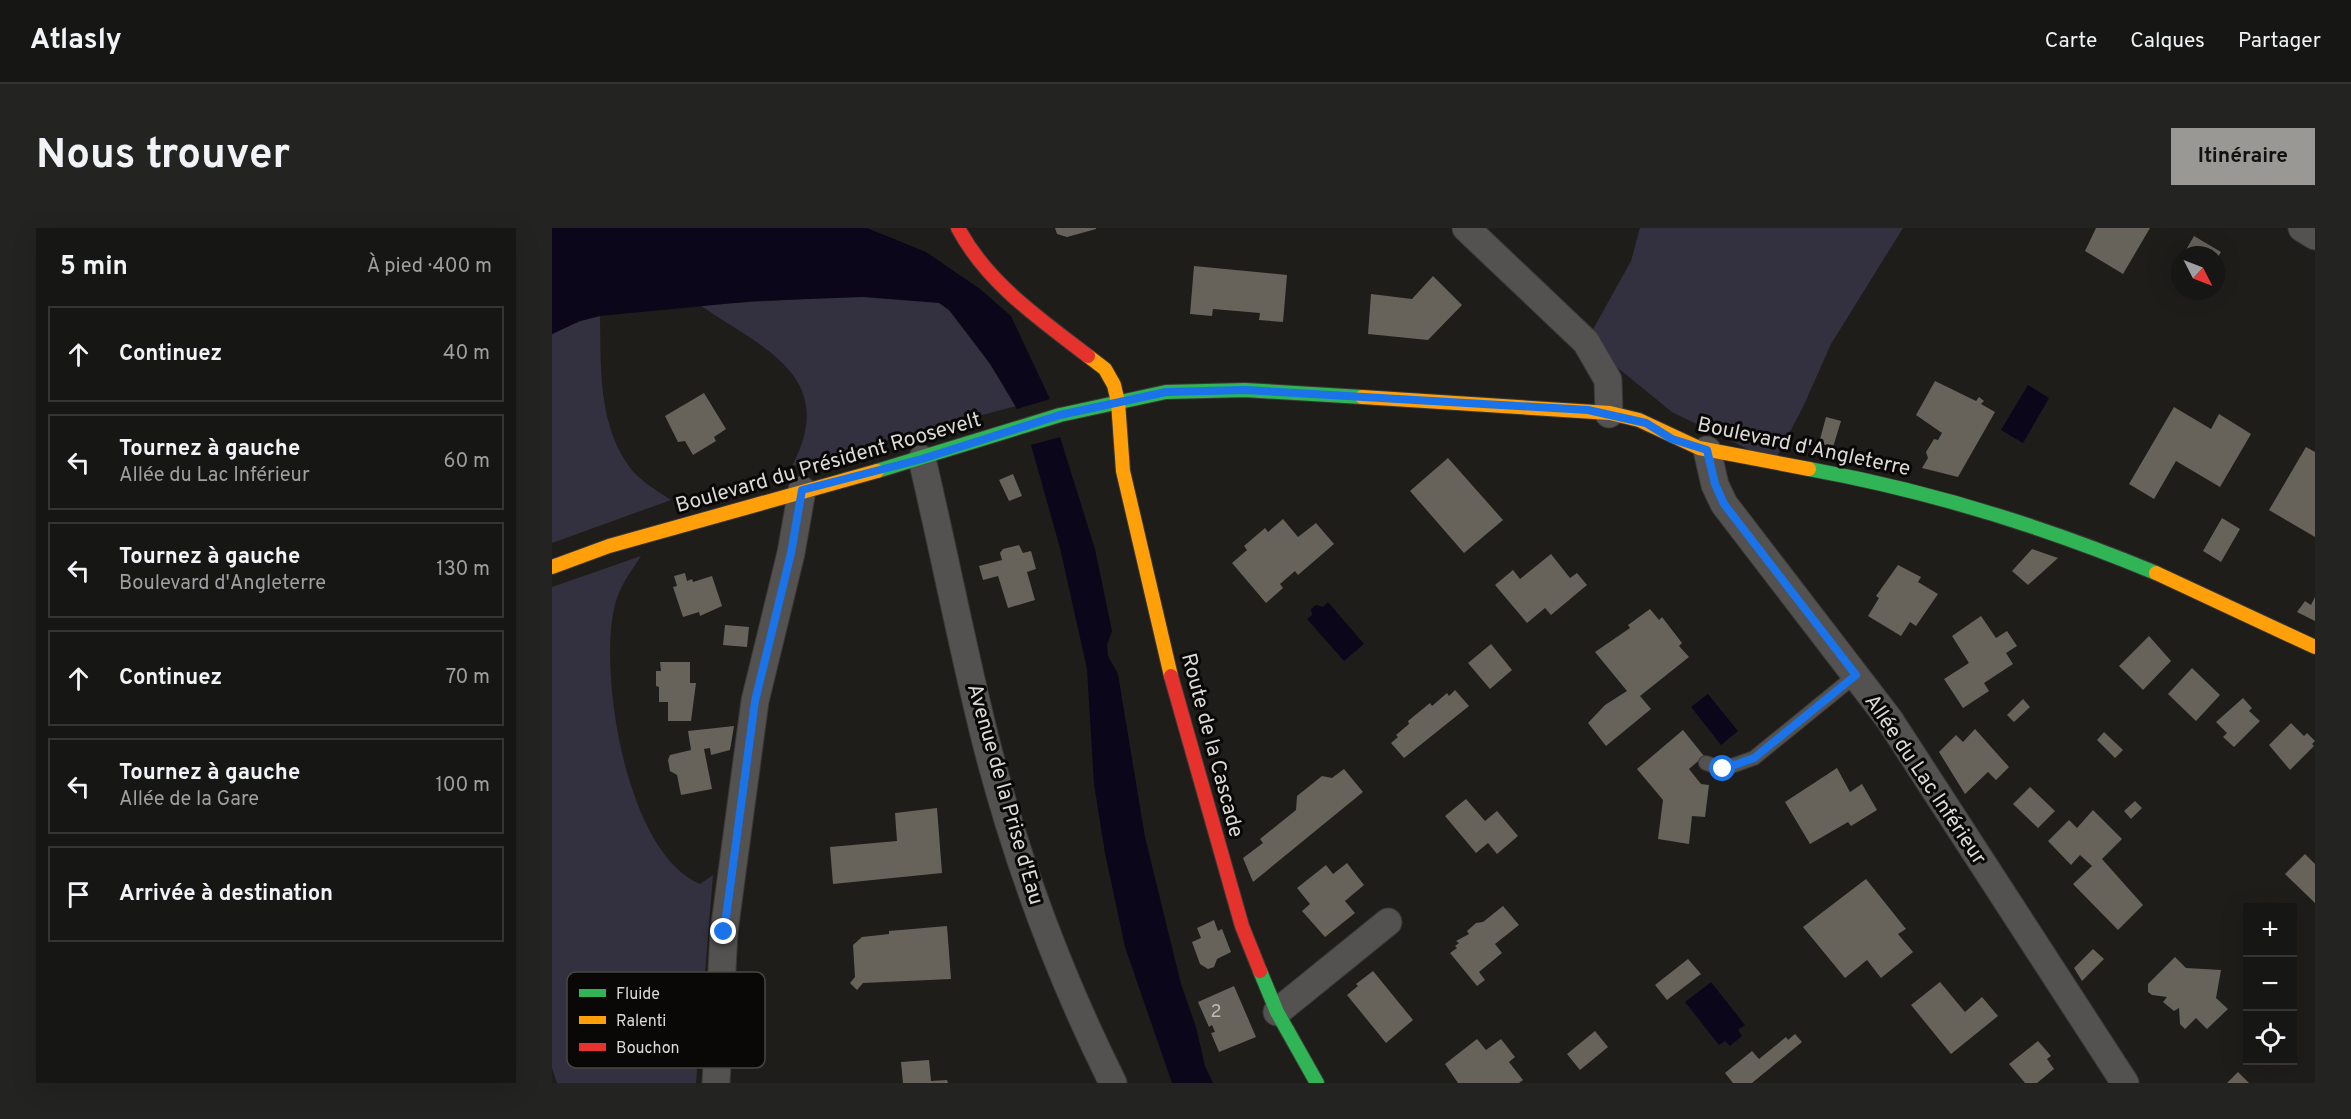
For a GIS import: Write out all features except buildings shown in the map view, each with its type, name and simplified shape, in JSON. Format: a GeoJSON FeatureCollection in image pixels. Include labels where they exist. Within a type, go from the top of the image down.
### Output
{"type":"FeatureCollection","features":[{"type":"Feature","properties":{"kind":"street"},"geometry":{"type":"LineString","coordinates":[[958,228],[963,242],[992,276],[1105,369],[1111,378],[1118,402]]}},
{"type":"Feature","properties":{"kind":"street"},"geometry":{"type":"LineString","coordinates":[[1466,228],[1586,342],[1608,380],[1609,414]]}},
{"type":"Feature","properties":{"kind":"street"},"geometry":{"type":"LineString","coordinates":[[2302,228],[2315,236]]}},
{"type":"Feature","properties":{"kind":"street","name":"Boulevard d'Angleterre"},"geometry":{"type":"LineString","coordinates":[[1118,402],[1166,392],[1245,390],[1588,410],[1609,414],[1646,423],[1672,439],[1707,450],[1915,490],[2030,525],[2144,568],[2248,613],[2315,647]]}},
{"type":"Feature","properties":{"kind":"street","name":"Boulevard du Président Roosevelt"},"geometry":{"type":"LineString","coordinates":[[552,567],[609,546],[802,490],[922,459],[1060,415],[1118,402]]}},
{"type":"Feature","properties":{"kind":"street","name":"Route de la Cascade"},"geometry":{"type":"LineString","coordinates":[[1118,402],[1123,471],[1168,663],[1242,926],[1277,1012],[1317,1083]]}},
{"type":"Feature","properties":{"kind":"street","name":"Allée du Lac Inférieur"},"geometry":{"type":"LineString","coordinates":[[1707,450],[1715,484],[1724,504],[1889,719],[2125,1083]]}},
{"type":"Feature","properties":{"kind":"street","name":"Avenue de la Prise d'Eau"},"geometry":{"type":"LineString","coordinates":[[922,459],[989,750],[1029,881],[1090,1037],[1113,1083]]}},
{"type":"Feature","properties":{"kind":"street"},"geometry":{"type":"LineString","coordinates":[[722,972],[724,932],[755,701],[791,553],[802,490]]}},
{"type":"Feature","properties":{"kind":"street"},"geometry":{"type":"LineString","coordinates":[[1277,1012],[1388,921]]}},
{"type":"Feature","properties":{"kind":"street"},"geometry":{"type":"LineString","coordinates":[[716,1083],[717,1068]]}},
{"type":"Feature","properties":{"kind":"lane"},"geometry":{"type":"LineString","coordinates":[[1706,764],[1723,769],[1754,758],[1856,675]]}},
{"type":"Feature","properties":{"kind":"shaded area"},"geometry":{"type":"Polygon","coordinates":[[[552,228],[867,228],[926,252],[980,289],[1011,316],[1050,399],[1017,409],[991,365],[949,310],[939,303],[863,297],[755,301],[600,316],[580,321],[552,334],[552,228]]]}},
{"type":"Feature","properties":{"kind":"shaded area"},"geometry":{"type":"Polygon","coordinates":[[[1640,228],[1903,228],[1831,344],[1803,407],[1774,462],[1672,412],[1586,342],[1631,261],[1640,228]]]}},
{"type":"Feature","properties":{"kind":"shaded area"},"geometry":{"type":"Polygon","coordinates":[[[837,297],[904,297],[939,303],[969,333],[1016,406],[792,466],[804,435],[806,408],[800,386],[787,368],[769,351],[700,305],[837,297]]]}},
{"type":"Feature","properties":{"kind":"shaded area"},"geometry":{"type":"Polygon","coordinates":[[[600,316],[601,374],[611,431],[618,448],[632,470],[671,500],[552,543],[552,334],[580,321],[600,316]]]}},
{"type":"Feature","properties":{"kind":"shaded area"},"geometry":{"type":"Polygon","coordinates":[[[2028,385],[2049,398],[2023,443],[2001,430],[2028,385]]]}},
{"type":"Feature","properties":{"kind":"shaded area"},"geometry":{"type":"Polygon","coordinates":[[[1060,437],[1095,549],[1112,631],[1107,645],[1108,656],[1118,674],[1145,837],[1181,984],[1196,1027],[1205,1066],[1213,1083],[1172,1083],[1125,947],[1105,853],[1094,784],[1087,669],[1060,548],[1031,445],[1060,437]]]}},
{"type":"Feature","properties":{"kind":"shaded area"},"geometry":{"type":"Polygon","coordinates":[[[641,556],[618,594],[610,639],[615,718],[624,761],[637,802],[654,838],[675,866],[700,884],[713,875],[705,972],[567,972],[567,1068],[697,1068],[696,1083],[557,1083],[552,1068],[552,587],[641,556]]]}},
{"type":"Feature","properties":{"kind":"shaded area"},"geometry":{"type":"Polygon","coordinates":[[[1328,602],[1364,644],[1344,661],[1307,619],[1312,615],[1311,609],[1316,605],[1323,607],[1328,602]]]}},
{"type":"Feature","properties":{"kind":"shaded area"},"geometry":{"type":"Polygon","coordinates":[[[1708,694],[1738,731],[1721,745],[1691,707],[1708,694]]]}},
{"type":"Feature","properties":{"kind":"shaded area"},"geometry":{"type":"Polygon","coordinates":[[[1711,982],[1745,1025],[1738,1030],[1742,1036],[1730,1046],[1725,1041],[1719,1045],[1685,1002],[1711,982]]]}},
{"type":"Feature","properties":{"kind":"traffic: fast"},"geometry":{"type":"LineString","coordinates":[[877,471],[1060,415],[1166,392],[1245,390],[1362,397]]}},
{"type":"Feature","properties":{"kind":"traffic: fast"},"geometry":{"type":"LineString","coordinates":[[1809,469],[1898,488],[1986,512],[2071,540],[2156,573]]}},
{"type":"Feature","properties":{"kind":"traffic: fast"},"geometry":{"type":"LineString","coordinates":[[1260,971],[1277,1012],[1317,1083]]}},
{"type":"Feature","properties":{"kind":"traffic: slow"},"geometry":{"type":"LineString","coordinates":[[1088,356],[1105,369],[1114,385],[1118,402],[1123,471],[1171,676]]}},
{"type":"Feature","properties":{"kind":"traffic: slow"},"geometry":{"type":"LineString","coordinates":[[1362,397],[1610,413],[1639,420],[1699,448],[1809,469]]}},
{"type":"Feature","properties":{"kind":"traffic: slow"},"geometry":{"type":"LineString","coordinates":[[552,567],[609,546],[877,471]]}},
{"type":"Feature","properties":{"kind":"traffic: slow"},"geometry":{"type":"LineString","coordinates":[[2156,573],[2315,647]]}},
{"type":"Feature","properties":{"kind":"traffic: jam"},"geometry":{"type":"LineString","coordinates":[[958,228],[970,248],[999,283],[1033,314],[1088,356]]}},
{"type":"Feature","properties":{"kind":"traffic: jam"},"geometry":{"type":"LineString","coordinates":[[1171,676],[1242,926],[1260,971]]}},
{"type":"Feature","properties":{"kind":"route"},"geometry":{"type":"LineString","coordinates":[[724,932],[755,701],[791,553],[802,490],[922,459],[1060,415],[1166,392],[1245,390],[1504,407],[1588,410],[1646,423],[1672,439],[1707,450],[1715,484],[1724,504],[1856,675],[1754,758],[1723,769]]}}]}
